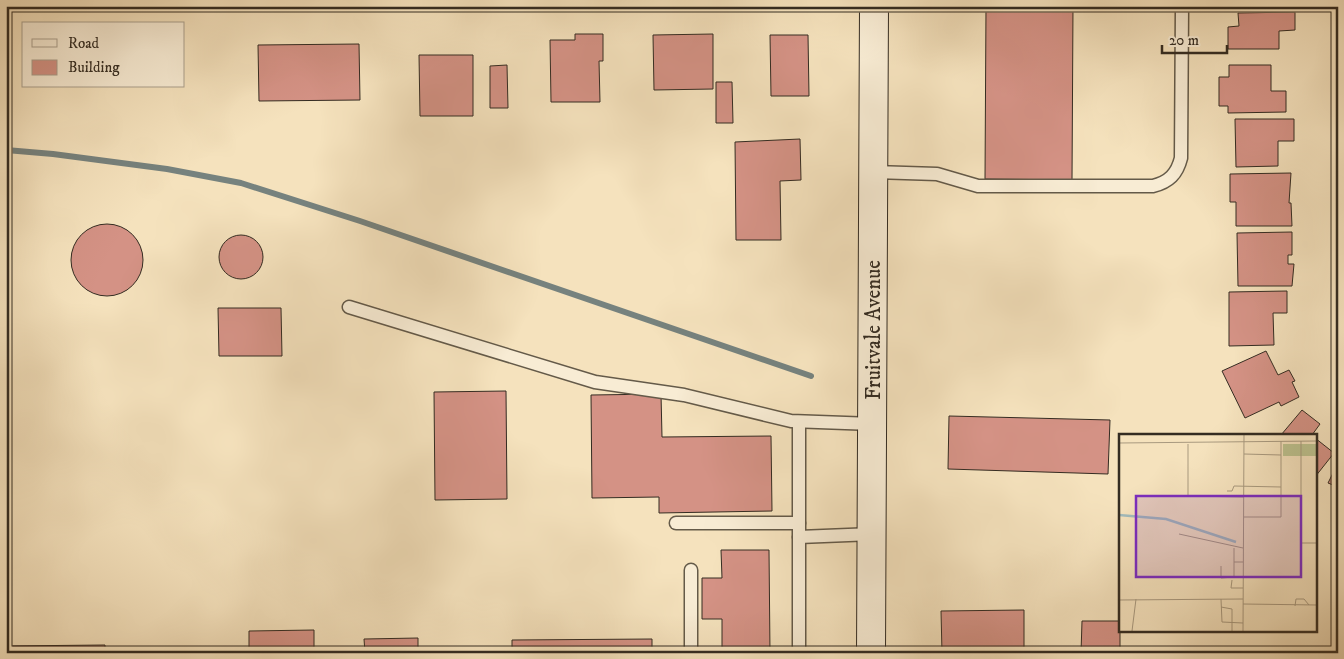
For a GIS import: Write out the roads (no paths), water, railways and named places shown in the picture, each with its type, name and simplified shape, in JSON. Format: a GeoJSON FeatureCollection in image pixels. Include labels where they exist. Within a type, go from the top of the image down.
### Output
{"type":"FeatureCollection","features":[{"type":"Feature","properties":{"kind":"main road","name":"Fruitvale Avenue"},"geometry":{"type":"LineString","coordinates":[[871,653],[874,6]]}},
{"type":"Feature","properties":{"kind":"lane"},"geometry":{"type":"LineString","coordinates":[[874,172],[937,174],[978,186],[1153,186],[1164,183],[1178,168],[1181,158],[1182,6]]}},
{"type":"Feature","properties":{"kind":"lane"},"geometry":{"type":"LineString","coordinates":[[349,306],[595,382],[684,395],[799,422],[873,424]]}},
{"type":"Feature","properties":{"kind":"lane"},"geometry":{"type":"LineString","coordinates":[[799,422],[799,653]]}},
{"type":"Feature","properties":{"kind":"lane"},"geometry":{"type":"LineString","coordinates":[[676,522],[799,523]]}},
{"type":"Feature","properties":{"kind":"lane"},"geometry":{"type":"LineString","coordinates":[[799,536],[873,534]]}},
{"type":"Feature","properties":{"kind":"lane"},"geometry":{"type":"LineString","coordinates":[[691,570],[691,653]]}},
{"type":"Feature","properties":{"kind":"waterway"},"geometry":{"type":"LineString","coordinates":[[6,150],[53,154],[167,169],[241,183],[360,221],[811,376]]}}]}
